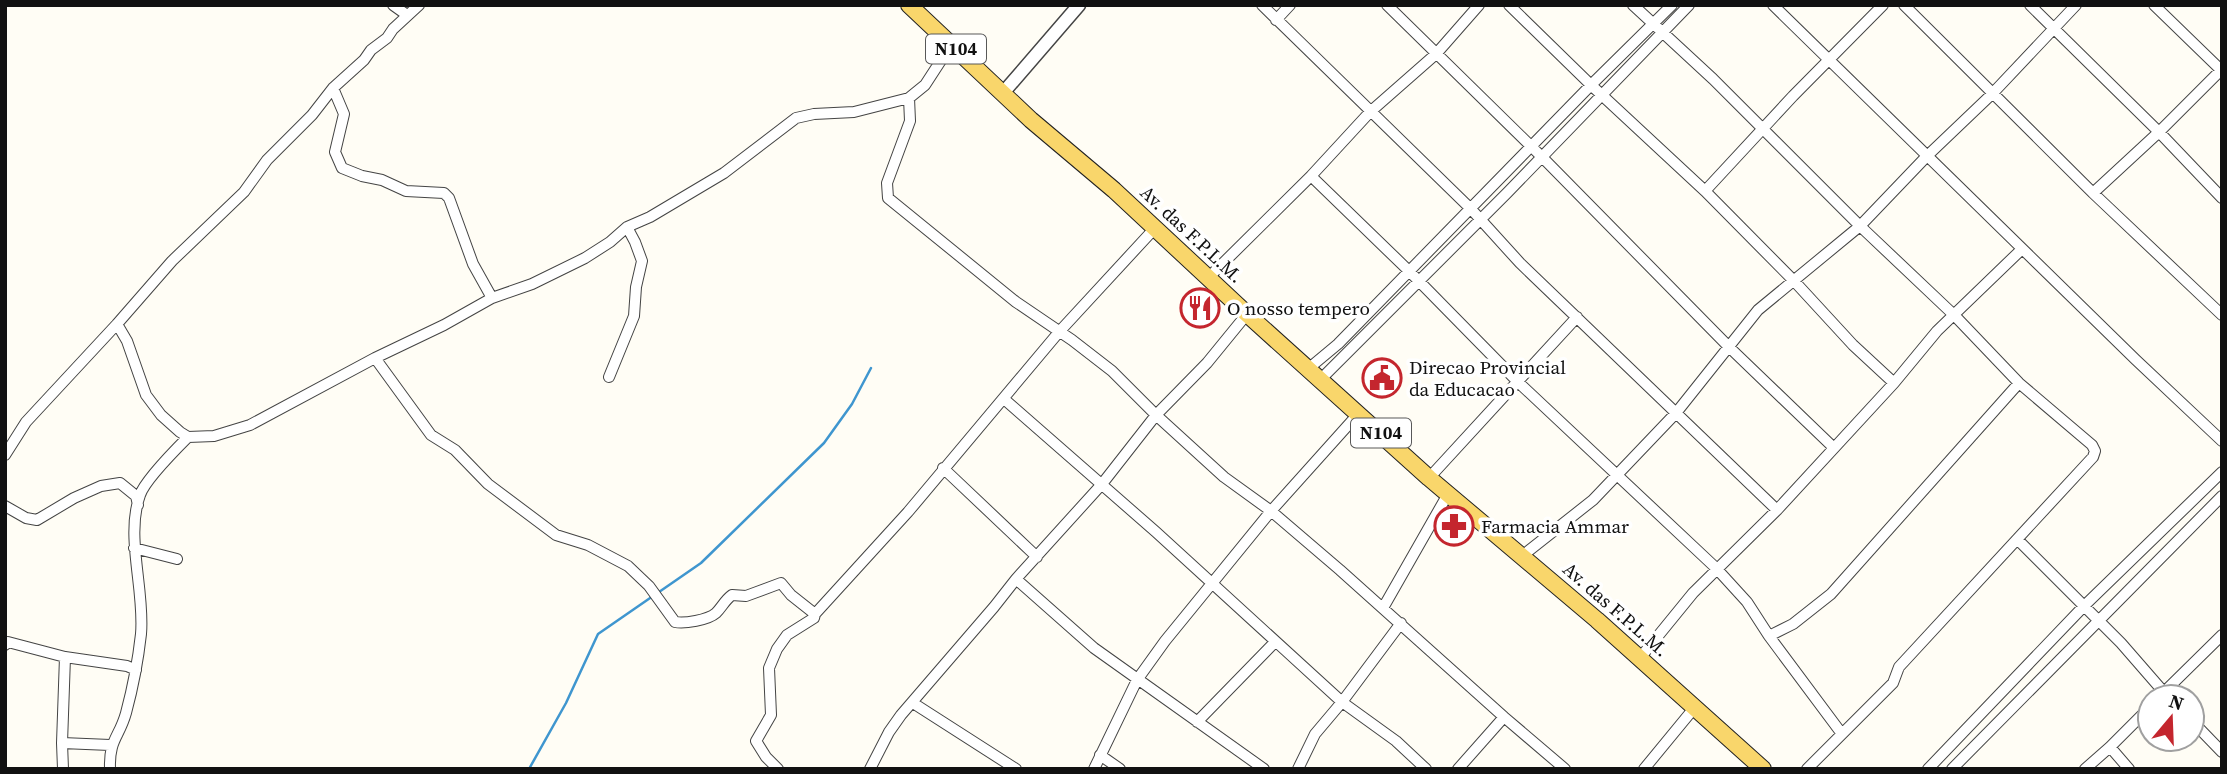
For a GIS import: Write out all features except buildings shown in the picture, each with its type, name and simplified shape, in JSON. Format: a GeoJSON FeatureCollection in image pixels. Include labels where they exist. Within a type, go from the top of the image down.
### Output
{"type":"FeatureCollection","features":[{"type":"Feature","properties":{"kind":"main road","name":"Av. das F.P.L.M."},"geometry":{"type":"LineString","coordinates":[[909,5],[1429,478],[1640,658],[1763,769]]}},
{"type":"Feature","properties":{"kind":"street"},"geometry":{"type":"LineString","coordinates":[[393,5],[407,15]]}},
{"type":"Feature","properties":{"kind":"street"},"geometry":{"type":"LineString","coordinates":[[5,455],[26,422],[172,261],[244,192],[267,160],[312,115],[333,88],[419,5]]}},
{"type":"Feature","properties":{"kind":"street"},"geometry":{"type":"LineString","coordinates":[[1003,93],[1079,5]]}},
{"type":"Feature","properties":{"kind":"street"},"geometry":{"type":"LineString","coordinates":[[1262,5],[1471,209],[1520,262],[1777,510]]}},
{"type":"Feature","properties":{"kind":"street"},"geometry":{"type":"LineString","coordinates":[[1276,20],[1290,5]]}},
{"type":"Feature","properties":{"kind":"street"},"geometry":{"type":"LineString","coordinates":[[1387,5],[1532,147],[1730,348],[1834,448]]}},
{"type":"Feature","properties":{"kind":"street"},"geometry":{"type":"LineString","coordinates":[[1208,278],[1311,176],[1370,112],[1436,54],[1479,5]]}},
{"type":"Feature","properties":{"kind":"street"},"geometry":{"type":"LineString","coordinates":[[1509,5],[1705,191],[1853,345],[1894,383]]}},
{"type":"Feature","properties":{"kind":"street"},"geometry":{"type":"LineString","coordinates":[[1633,5],[1955,316],[2019,383],[2092,445],[2095,451],[2093,457],[2018,540],[1899,667],[1893,683],[1807,769]]}},
{"type":"Feature","properties":{"kind":"street"},"geometry":{"type":"LineString","coordinates":[[1314,374],[1338,344],[1672,5]]}},
{"type":"Feature","properties":{"kind":"street"},"geometry":{"type":"LineString","coordinates":[[1314,374],[1419,281],[1689,5]]}},
{"type":"Feature","properties":{"kind":"street"},"geometry":{"type":"LineString","coordinates":[[1773,5],[1926,157],[2222,441]]}},
{"type":"Feature","properties":{"kind":"street"},"geometry":{"type":"LineString","coordinates":[[1705,191],[1793,96],[1883,5]]}},
{"type":"Feature","properties":{"kind":"street"},"geometry":{"type":"LineString","coordinates":[[1904,5],[2093,193],[2220,309]]}},
{"type":"Feature","properties":{"kind":"street"},"geometry":{"type":"LineString","coordinates":[[2030,5],[2222,198]]}},
{"type":"Feature","properties":{"kind":"street"},"geometry":{"type":"LineString","coordinates":[[1522,556],[1583,509],[1618,475],[1676,413],[1758,310],[1860,226],[1926,157],[1992,94],[2076,5]]}},
{"type":"Feature","properties":{"kind":"street"},"geometry":{"type":"LineString","coordinates":[[2093,193],[2222,70],[2154,5]]}},
{"type":"Feature","properties":{"kind":"street"},"geometry":{"type":"LineString","coordinates":[[110,769],[110,745],[125,716],[141,631],[142,600],[134,548],[140,493],[172,452],[188,438],[214,436],[250,425],[492,298],[532,285],[585,258],[610,242],[627,226],[650,217],[724,173],[796,118],[814,114],[854,112],[909,99],[925,85],[951,45]]}},
{"type":"Feature","properties":{"kind":"street"},"geometry":{"type":"LineString","coordinates":[[333,88],[344,114],[335,152],[342,168],[382,180],[406,191],[444,193],[449,198],[474,264],[492,298]]}},
{"type":"Feature","properties":{"kind":"street"},"geometry":{"type":"LineString","coordinates":[[909,99],[911,121],[887,183],[888,198],[1006,294],[1112,371],[1224,477],[1271,511],[1565,769]]}},
{"type":"Feature","properties":{"kind":"street"},"geometry":{"type":"LineString","coordinates":[[1311,176],[1518,382],[1716,568],[1747,603],[1842,734]]}},
{"type":"Feature","properties":{"kind":"street"},"geometry":{"type":"LineString","coordinates":[[609,377],[634,316],[636,287],[642,261],[627,226]]}},
{"type":"Feature","properties":{"kind":"street"},"geometry":{"type":"LineString","coordinates":[[778,769],[756,741],[771,715],[769,668],[776,649],[788,635],[814,618],[908,512],[1059,332],[1155,228]]}},
{"type":"Feature","properties":{"kind":"street"},"geometry":{"type":"LineString","coordinates":[[1640,658],[1716,568],[1753,536],[1894,383],[1937,331],[2022,249]]}},
{"type":"Feature","properties":{"kind":"street"},"geometry":{"type":"LineString","coordinates":[[870,769],[889,732],[913,703],[1016,579],[1102,484],[1156,415],[1207,363],[1247,314]]}},
{"type":"Feature","properties":{"kind":"street"},"geometry":{"type":"LineString","coordinates":[[1429,478],[1577,317]]}},
{"type":"Feature","properties":{"kind":"street"},"geometry":{"type":"LineString","coordinates":[[117,324],[127,341],[146,395],[161,415],[188,438]]}},
{"type":"Feature","properties":{"kind":"street"},"geometry":{"type":"LineString","coordinates":[[375,358],[431,435],[455,450],[488,484],[556,535],[588,545],[628,566],[649,586],[677,624],[715,614],[732,595],[746,596],[781,583],[791,595],[815,614]]}},
{"type":"Feature","properties":{"kind":"street"},"geometry":{"type":"LineString","coordinates":[[1769,636],[1793,624],[1831,594],[2019,383]]}},
{"type":"Feature","properties":{"kind":"street"},"geometry":{"type":"LineString","coordinates":[[1004,399],[1213,582],[1342,702],[1396,741],[1426,769]]}},
{"type":"Feature","properties":{"kind":"street"},"geometry":{"type":"LineString","coordinates":[[1094,769],[1136,680],[1271,511],[1359,413]]}},
{"type":"Feature","properties":{"kind":"street"},"geometry":{"type":"LineString","coordinates":[[943,468],[1037,557]]}},
{"type":"Feature","properties":{"kind":"street"},"geometry":{"type":"LineString","coordinates":[[1928,769],[2084,606],[2222,472]]}},
{"type":"Feature","properties":{"kind":"street"},"geometry":{"type":"LineString","coordinates":[[5,506],[26,518],[37,520],[74,498],[101,486],[120,483],[136,496],[138,505]]}},
{"type":"Feature","properties":{"kind":"street"},"geometry":{"type":"LineString","coordinates":[[1383,608],[1448,494]]}},
{"type":"Feature","properties":{"kind":"street"},"geometry":{"type":"LineString","coordinates":[[1952,769],[2222,496]]}},
{"type":"Feature","properties":{"kind":"street"},"geometry":{"type":"LineString","coordinates":[[2018,540],[2121,643],[2153,683]]}},
{"type":"Feature","properties":{"kind":"street"},"geometry":{"type":"LineString","coordinates":[[134,548],[177,559]]}},
{"type":"Feature","properties":{"kind":"street"},"geometry":{"type":"LineString","coordinates":[[1016,579],[1094,648],[1264,769]]}},
{"type":"Feature","properties":{"kind":"street"},"geometry":{"type":"LineString","coordinates":[[1298,769],[1315,734],[1401,623]]}},
{"type":"Feature","properties":{"kind":"street"},"geometry":{"type":"LineString","coordinates":[[2176,683],[2222,635]]}},
{"type":"Feature","properties":{"kind":"street"},"geometry":{"type":"LineString","coordinates":[[5,645],[8,642],[65,657],[127,666],[135,670]]}},
{"type":"Feature","properties":{"kind":"street"},"geometry":{"type":"LineString","coordinates":[[1197,722],[1275,642]]}},
{"type":"Feature","properties":{"kind":"street"},"geometry":{"type":"LineString","coordinates":[[63,769],[65,657]]}},
{"type":"Feature","properties":{"kind":"street"},"geometry":{"type":"LineString","coordinates":[[913,703],[1016,769]]}},
{"type":"Feature","properties":{"kind":"street"},"geometry":{"type":"LineString","coordinates":[[1644,769],[1695,707]]}},
{"type":"Feature","properties":{"kind":"street"},"geometry":{"type":"LineString","coordinates":[[1458,769],[1504,717]]}},
{"type":"Feature","properties":{"kind":"street"},"geometry":{"type":"LineString","coordinates":[[2085,769],[2136,721]]}},
{"type":"Feature","properties":{"kind":"street"},"geometry":{"type":"LineString","coordinates":[[2206,735],[2222,752]]}},
{"type":"Feature","properties":{"kind":"street"},"geometry":{"type":"LineString","coordinates":[[62,743],[110,745]]}},
{"type":"Feature","properties":{"kind":"street"},"geometry":{"type":"LineString","coordinates":[[2110,747],[2129,769]]}},
{"type":"Feature","properties":{"kind":"street"},"geometry":{"type":"LineString","coordinates":[[1100,755],[1120,769]]}},
{"type":"Feature","properties":{"kind":"waterway"},"geometry":{"type":"LineString","coordinates":[[659,592],[701,563],[824,443],[852,404],[871,368]]}},
{"type":"Feature","properties":{"kind":"waterway"},"geometry":{"type":"LineString","coordinates":[[529,769],[566,703],[598,634],[653,596]]}},
{"type":"Feature","properties":{"kind":"place","name":"O nosso tempero"},"geometry":{"type":"Point","coordinates":[1200,308]}},
{"type":"Feature","properties":{"kind":"place","name":"Direcao Provincial da Educacao"},"geometry":{"type":"Point","coordinates":[1382,378]}},
{"type":"Feature","properties":{"kind":"place","name":"Farmacia Ammar"},"geometry":{"type":"Point","coordinates":[1454,526]}}]}
